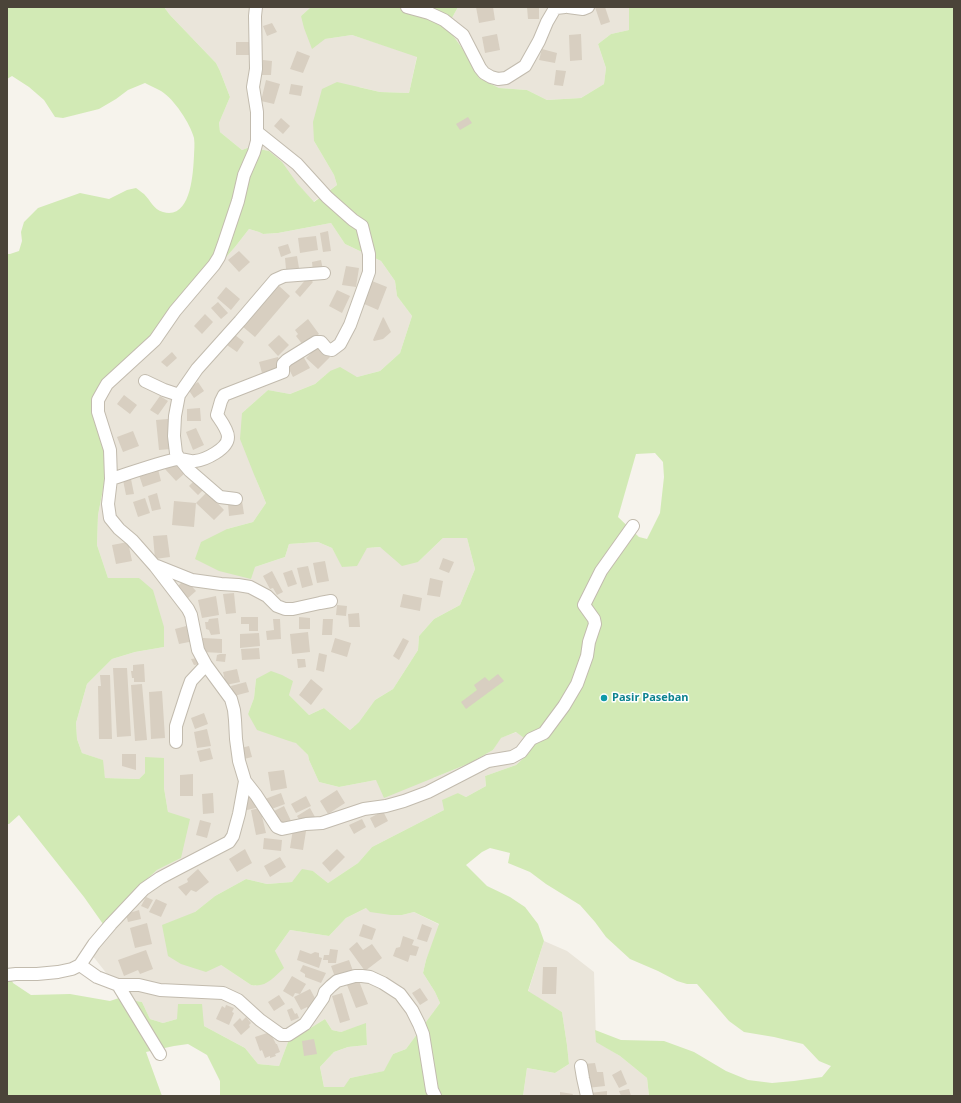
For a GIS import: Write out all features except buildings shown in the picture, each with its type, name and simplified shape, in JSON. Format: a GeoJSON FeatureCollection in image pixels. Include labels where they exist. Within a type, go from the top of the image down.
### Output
{"type":"FeatureCollection","features":[{"type":"Feature","properties":{"kind":"street"},"geometry":{"type":"LineString","coordinates":[[256,7],[256,69],[253,87],[256,103],[257,141],[244,175],[238,201],[219,257],[175,311],[155,340],[107,384],[98,400],[98,412],[110,450],[111,479],[108,504],[110,518],[156,566],[188,608],[191,615],[198,650],[206,665],[231,699],[235,720],[239,761],[245,781],[277,826],[282,829],[306,824],[322,823],[364,809],[386,806],[404,801],[428,792],[488,761],[512,757],[521,752],[531,740],[544,732],[564,706],[577,684],[587,656],[594,624],[594,619],[584,605],[601,571],[633,526]]}},
{"type":"Feature","properties":{"kind":"street"},"geometry":{"type":"LineString","coordinates":[[407,7],[429,13],[444,20],[463,35],[480,68],[484,73],[498,79],[506,78],[525,66],[539,41],[547,22],[556,8],[566,7],[583,9],[588,7]]}},
{"type":"Feature","properties":{"kind":"street"},"geometry":{"type":"LineString","coordinates":[[111,479],[179,458],[188,461],[197,461],[216,453],[223,448],[228,436],[217,415],[224,396],[283,372],[283,364],[287,360],[316,342],[322,342],[327,349],[332,350],[340,344],[350,325],[369,272],[369,254],[362,226],[327,197],[296,164],[257,132]]}},
{"type":"Feature","properties":{"kind":"street"},"geometry":{"type":"LineString","coordinates":[[236,499],[220,497],[190,471],[176,453],[174,436],[175,416],[179,395],[197,369],[275,280],[284,276],[324,273]]}},
{"type":"Feature","properties":{"kind":"street"},"geometry":{"type":"LineString","coordinates":[[146,381],[164,390],[179,395]]}},
{"type":"Feature","properties":{"kind":"street"},"geometry":{"type":"LineString","coordinates":[[156,566],[192,580],[250,587],[267,596],[277,606],[285,609],[293,609],[320,602],[331,601]]}},
{"type":"Feature","properties":{"kind":"street"},"geometry":{"type":"LineString","coordinates":[[176,742],[176,726],[191,681],[206,665]]}},
{"type":"Feature","properties":{"kind":"street"},"geometry":{"type":"LineString","coordinates":[[7,975],[58,972],[72,969],[80,965],[94,944],[144,889],[172,871],[229,842],[233,836],[239,814],[245,781]]}},
{"type":"Feature","properties":{"kind":"street"},"geometry":{"type":"LineString","coordinates":[[80,965],[97,977],[118,985],[139,986],[160,990],[223,993],[238,1000],[260,1020],[281,1035],[288,1035],[305,1024],[323,998],[325,992],[338,981],[355,976],[370,977],[400,994],[412,1010],[422,1034],[432,1090],[435,1096]]}},
{"type":"Feature","properties":{"kind":"street"},"geometry":{"type":"LineString","coordinates":[[118,985],[160,1054]]}},
{"type":"Feature","properties":{"kind":"street"},"geometry":{"type":"LineString","coordinates":[[581,1066],[587,1096]]}},
{"type":"Feature","properties":{"kind":"shaded area"},"geometry":{"type":"Polygon","coordinates":[[[164,7],[311,7],[301,16],[325,39],[352,35],[417,56],[409,93],[380,92],[359,87],[314,141],[334,175],[337,185],[313,202],[269,151],[250,147],[242,150],[220,132],[219,123],[230,97],[220,71],[216,63],[164,7]]]}},
{"type":"Feature","properties":{"kind":"shaded area"},"geometry":{"type":"Polygon","coordinates":[[[458,7],[629,7],[629,30],[611,34],[598,44],[606,68],[604,84],[581,98],[547,100],[527,90],[499,88],[479,78],[462,48],[447,27],[458,7]]]}},
{"type":"Feature","properties":{"kind":"shaded area"},"geometry":{"type":"Polygon","coordinates":[[[331,223],[345,244],[381,261],[395,281],[397,296],[412,316],[400,353],[380,371],[357,377],[330,371],[315,384],[290,394],[268,390],[242,413],[255,477],[266,503],[253,522],[227,529],[255,567],[285,557],[289,544],[318,542],[332,548],[343,567],[367,548],[380,547],[418,562],[443,538],[467,538],[475,569],[460,605],[434,619],[419,636],[418,650],[393,689],[375,700],[359,722],[350,730],[324,708],[309,715],[289,695],[256,679],[254,698],[248,714],[292,742],[296,742],[308,755],[319,782],[339,787],[376,780],[433,778],[470,763],[493,750],[500,738],[517,732],[524,738],[529,753],[516,765],[485,776],[486,786],[466,797],[458,793],[444,810],[372,847],[358,863],[328,883],[313,871],[292,882],[267,884],[246,879],[215,896],[195,912],[221,965],[251,985],[256,986],[275,951],[290,930],[329,936],[346,918],[366,908],[402,915],[414,912],[440,925],[426,960],[423,973],[440,1003],[406,1049],[393,1054],[385,1071],[350,1078],[345,1087],[324,1087],[320,1067],[334,1052],[348,1047],[367,1045],[366,1024],[341,1032],[332,1030],[325,1019],[288,1042],[279,1066],[258,1064],[245,1048],[204,1026],[177,1019],[163,1023],[150,1019],[142,1002],[119,998],[107,974],[85,946],[117,908],[134,891],[157,870],[181,858],[168,812],[164,788],[164,758],[139,779],[105,778],[102,760],[82,753],[77,739],[76,723],[87,684],[112,659],[135,652],[164,647],[139,578],[108,578],[97,545],[98,515],[107,469],[92,406],[200,287],[249,229],[263,234],[278,233],[331,223]]]}},
{"type":"Feature","properties":{"kind":"shaded area"},"geometry":{"type":"Polygon","coordinates":[[[544,941],[567,951],[594,972],[596,1041],[620,1056],[647,1078],[649,1096],[523,1096],[527,1068],[555,1073],[569,1064],[562,1012],[528,992],[544,941]]]}},
{"type":"Feature","properties":{"kind":"green space"},"geometry":{"type":"Polygon","coordinates":[[[7,7],[164,7],[216,63],[220,71],[230,97],[219,123],[220,132],[242,150],[250,147],[269,151],[282,162],[297,183],[314,202],[337,185],[334,175],[314,141],[313,122],[322,89],[337,82],[380,92],[409,93],[417,57],[352,35],[325,39],[312,49],[301,16],[311,7],[458,7],[447,27],[462,48],[479,78],[499,88],[527,90],[547,100],[581,98],[604,84],[606,68],[598,44],[611,34],[629,30],[629,7],[954,7],[954,1096],[649,1096],[647,1078],[620,1056],[596,1042],[595,1030],[621,1040],[664,1041],[694,1052],[726,1071],[748,1080],[772,1083],[822,1077],[831,1066],[819,1061],[803,1044],[744,1032],[729,1021],[697,984],[687,984],[677,981],[630,959],[606,937],[580,905],[546,884],[530,872],[508,863],[510,853],[490,848],[482,852],[466,865],[487,886],[510,897],[525,907],[538,924],[544,941],[528,991],[562,1012],[567,1045],[569,1064],[555,1073],[527,1068],[523,1096],[220,1096],[220,1081],[207,1055],[188,1044],[146,1052],[162,1096],[7,1096],[7,969],[13,983],[31,995],[70,994],[110,1001],[119,998],[142,1002],[150,1019],[163,1023],[177,1019],[178,1004],[202,1004],[204,1026],[245,1048],[258,1064],[279,1066],[288,1042],[325,1019],[332,1030],[341,1032],[366,1023],[367,1045],[348,1047],[334,1052],[320,1067],[324,1087],[344,1087],[350,1078],[384,1071],[393,1054],[406,1049],[440,1003],[423,973],[439,924],[414,912],[402,915],[391,915],[370,912],[366,908],[346,918],[329,936],[290,930],[275,951],[284,968],[269,981],[256,986],[251,985],[221,965],[206,972],[181,964],[168,956],[162,925],[195,912],[215,896],[246,879],[267,884],[292,882],[302,869],[313,871],[328,883],[358,863],[372,847],[444,810],[442,800],[458,793],[466,797],[486,786],[485,776],[516,765],[529,753],[524,738],[516,732],[501,738],[493,750],[470,763],[384,798],[376,780],[339,787],[319,782],[308,755],[296,743],[257,730],[248,714],[254,698],[256,679],[271,671],[293,681],[289,695],[309,715],[324,708],[350,730],[359,722],[375,700],[393,689],[418,650],[419,636],[434,619],[460,605],[475,569],[467,538],[443,538],[418,562],[402,566],[380,547],[367,548],[357,566],[342,567],[332,548],[318,542],[289,544],[285,557],[255,567],[251,579],[219,571],[195,559],[201,542],[227,529],[253,522],[266,503],[240,439],[242,413],[268,390],[290,394],[315,384],[330,371],[340,367],[357,377],[380,371],[400,353],[412,316],[397,296],[395,281],[381,261],[345,244],[331,223],[278,233],[263,234],[249,229],[200,287],[145,357],[121,377],[98,392],[107,469],[98,515],[97,545],[108,578],[139,578],[153,590],[164,627],[164,647],[135,652],[112,659],[87,684],[76,723],[77,739],[82,753],[103,760],[105,778],[139,779],[145,773],[145,757],[164,758],[164,788],[168,812],[190,819],[181,858],[157,870],[134,891],[103,924],[84,897],[19,815],[7,824],[7,254],[19,251],[22,241],[21,232],[24,222],[38,208],[80,193],[109,199],[127,190],[136,188],[144,194],[154,207],[160,211],[172,213],[180,209],[185,203],[189,194],[191,184],[194,164],[194,138],[189,125],[176,105],[161,91],[145,83],[128,90],[99,109],[63,118],[55,117],[44,100],[29,87],[12,76],[7,79],[7,7]],[[655,453],[636,454],[618,517],[639,537],[647,539],[660,513],[664,477],[663,462],[655,453]]]}},
{"type":"Feature","properties":{"kind":"place","name":"Pasir Paseban"},"geometry":{"type":"Point","coordinates":[604,698]}}]}
